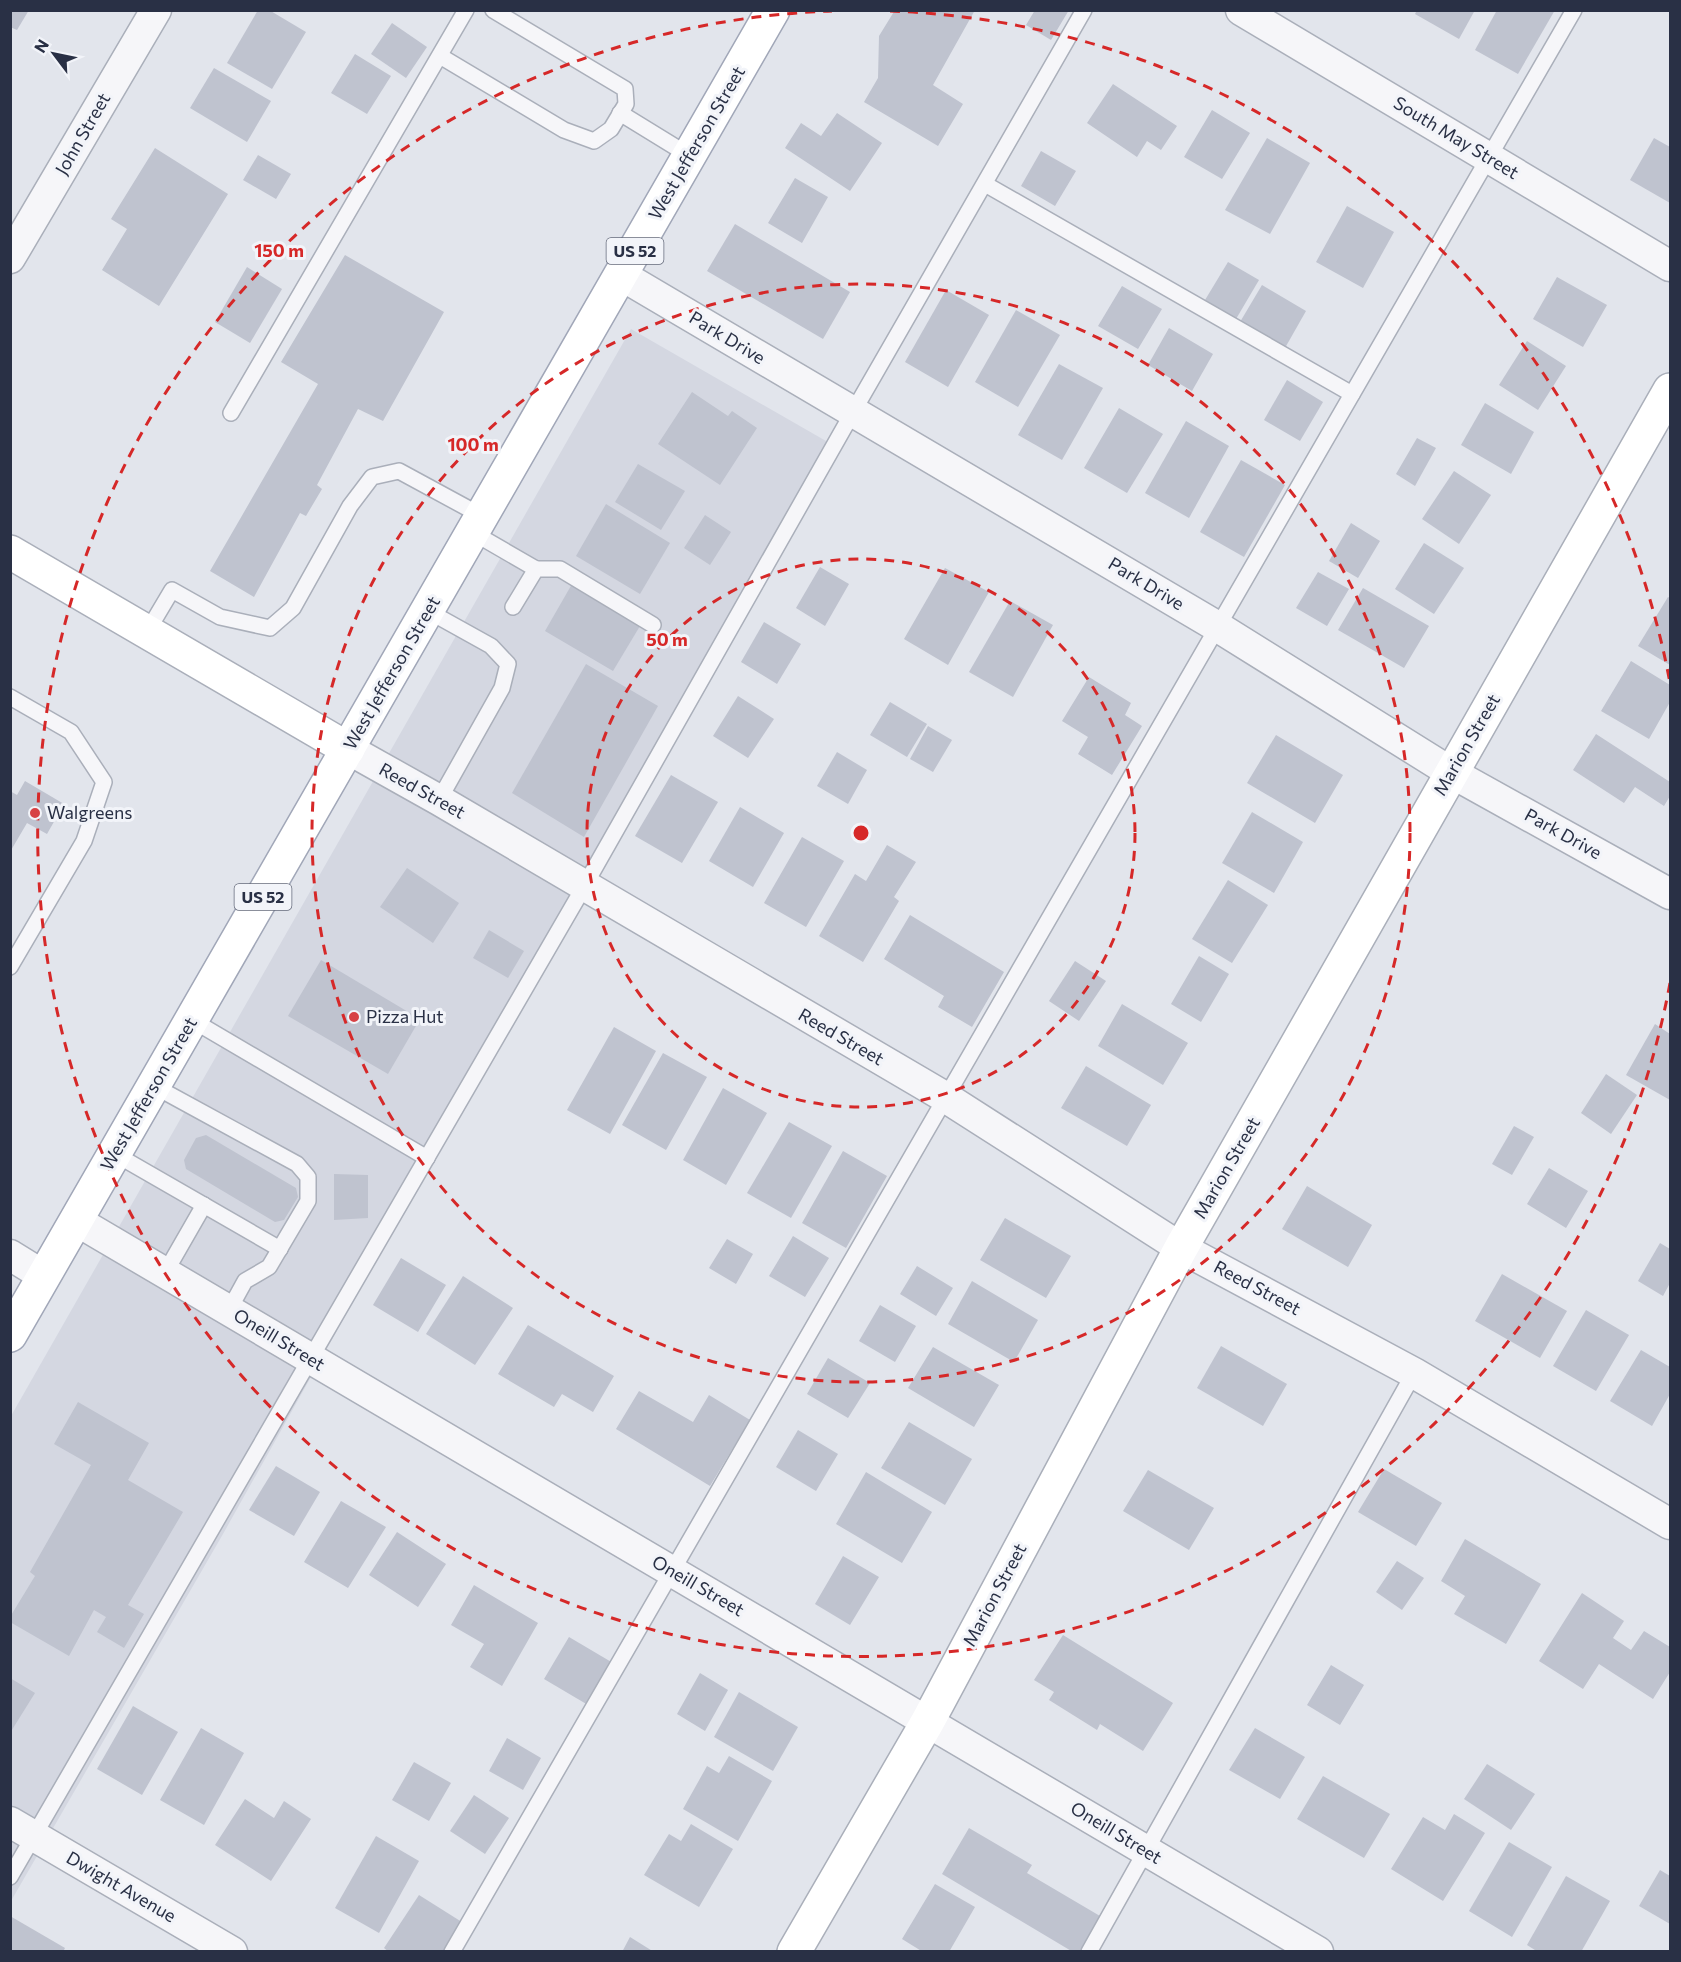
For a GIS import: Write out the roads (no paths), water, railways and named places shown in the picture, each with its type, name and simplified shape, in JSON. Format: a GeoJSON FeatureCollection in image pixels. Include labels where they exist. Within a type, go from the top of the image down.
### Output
{"type":"FeatureCollection","features":[{"type":"Feature","properties":{"kind":"street","name":"John Street"},"geometry":{"type":"LineString","coordinates":[[10,258],[156,10]]}},
{"type":"Feature","properties":{"kind":"street","name":"West Jefferson Street"},"geometry":{"type":"LineString","coordinates":[[10,1335],[773,10]]}},
{"type":"Feature","properties":{"kind":"street","name":"South May Street"},"geometry":{"type":"LineString","coordinates":[[1241,10],[1671,266]]}},
{"type":"Feature","properties":{"kind":"street","name":"Park Drive"},"geometry":{"type":"LineString","coordinates":[[621,275],[1218,627],[1452,773],[1671,894]]}},
{"type":"Feature","properties":{"kind":"street","name":"Marion Street"},"geometry":{"type":"LineString","coordinates":[[794,1952],[928,1721],[1182,1248],[1671,390]]}},
{"type":"Feature","properties":{"kind":"street","name":"Reed Street"},"geometry":{"type":"LineString","coordinates":[[10,552],[585,885],[945,1097],[1182,1248],[1414,1373],[1671,1524]]}},
{"type":"Feature","properties":{"kind":"street","name":"Oneill Street"},"geometry":{"type":"LineString","coordinates":[[77,1221],[1318,1952]]}},
{"type":"Feature","properties":{"kind":"street"},"geometry":{"type":"LineString","coordinates":[[10,1255],[45,1276]]}},
{"type":"Feature","properties":{"kind":"street","name":"Dwight Avenue"},"geometry":{"type":"LineString","coordinates":[[22,1829],[232,1952]]}},
{"type":"Feature","properties":{"kind":"lane"},"geometry":{"type":"LineString","coordinates":[[231,413],[466,10]]}},
{"type":"Feature","properties":{"kind":"lane"},"geometry":{"type":"LineString","coordinates":[[440,56],[564,130],[594,141],[611,129],[626,104],[625,89],[493,10]]}},
{"type":"Feature","properties":{"kind":"lane"},"geometry":{"type":"LineString","coordinates":[[10,1876],[22,1829],[309,1358],[427,1158],[1084,10]]}},
{"type":"Feature","properties":{"kind":"lane"},"geometry":{"type":"LineString","coordinates":[[452,1952],[1574,10]]}},
{"type":"Feature","properties":{"kind":"lane"},"geometry":{"type":"LineString","coordinates":[[620,113],[690,156]]}},
{"type":"Feature","properties":{"kind":"lane"},"geometry":{"type":"LineString","coordinates":[[985,184],[1352,394]]}},
{"type":"Feature","properties":{"kind":"lane"},"geometry":{"type":"LineString","coordinates":[[147,632],[172,590],[220,617],[270,628],[293,608],[350,506],[372,477],[399,471],[477,524],[536,569],[560,569],[653,625]]}},
{"type":"Feature","properties":{"kind":"lane"},"geometry":{"type":"LineString","coordinates":[[513,607],[536,569]]}},
{"type":"Feature","properties":{"kind":"lane"},"geometry":{"type":"LineString","coordinates":[[428,611],[491,646],[508,664],[501,688],[439,800]]}},
{"type":"Feature","properties":{"kind":"lane"},"geometry":{"type":"LineString","coordinates":[[10,697],[71,732],[104,782],[84,841],[10,967]]}},
{"type":"Feature","properties":{"kind":"lane"},"geometry":{"type":"LineString","coordinates":[[192,1020],[427,1158]]}},
{"type":"Feature","properties":{"kind":"lane"},"geometry":{"type":"LineString","coordinates":[[154,1086],[297,1164],[308,1177],[308,1201],[280,1249],[269,1267],[245,1281],[229,1310]]}},
{"type":"Feature","properties":{"kind":"lane"},"geometry":{"type":"LineString","coordinates":[[115,1154],[280,1249]]}},
{"type":"Feature","properties":{"kind":"lane"},"geometry":{"type":"LineString","coordinates":[[165,1273],[204,1205]]}},
{"type":"Feature","properties":{"kind":"lane"},"geometry":{"type":"LineString","coordinates":[[1089,1952],[1414,1373]]}},
{"type":"Feature","properties":{"kind":"place","name":"Walgreens"},"geometry":{"type":"Point","coordinates":[35,813]}},
{"type":"Feature","properties":{"kind":"place","name":"Pizza Hut"},"geometry":{"type":"Point","coordinates":[354,1017]}}]}
